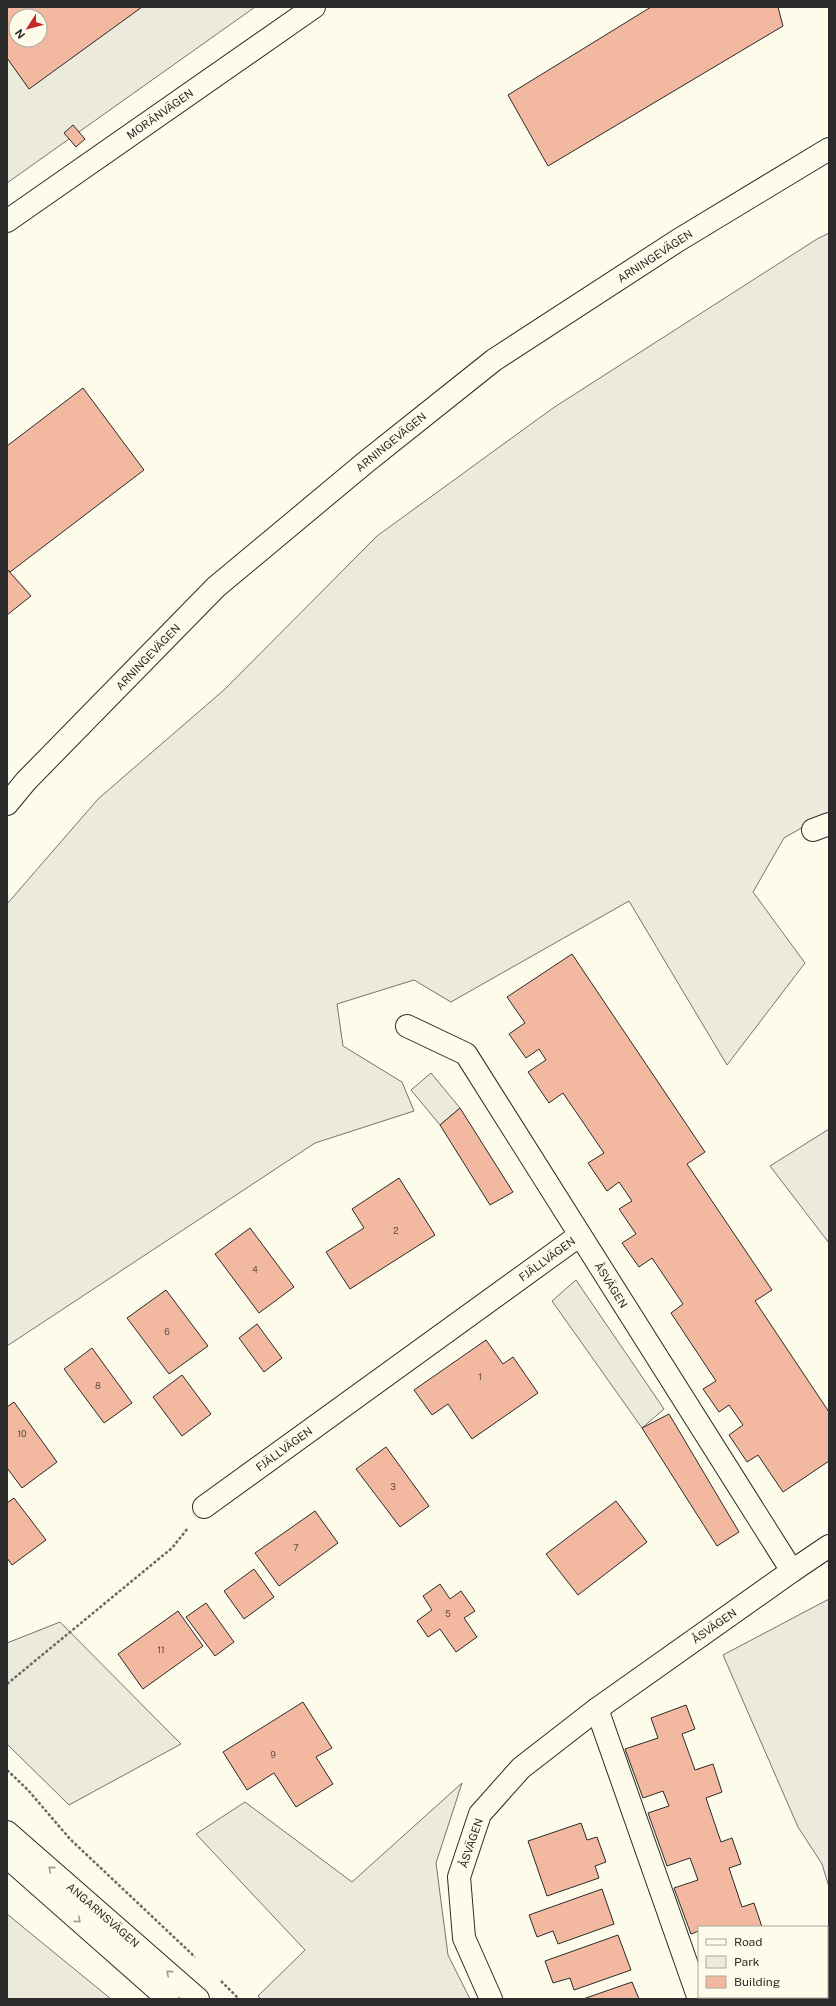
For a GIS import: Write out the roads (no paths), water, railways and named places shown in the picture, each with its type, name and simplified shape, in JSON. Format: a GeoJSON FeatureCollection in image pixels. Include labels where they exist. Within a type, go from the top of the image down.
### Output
{"type":"FeatureCollection","features":[{"type":"Feature","properties":{"kind":"street","name":"MORÄNVÄGEN"},"geometry":{"type":"LineString","coordinates":[[7,221],[314,7]]}},
{"type":"Feature","properties":{"kind":"street","name":"ARNINGEVÄGEN"},"geometry":{"type":"LineString","coordinates":[[7,804],[32,776],[216,587],[372,457],[494,360],[677,241],[829,149]]}},
{"type":"Feature","properties":{"kind":"street","name":"ÅSVÄGEN"},"geometry":{"type":"LineString","coordinates":[[406,1026],[466,1054],[792,1571]]}},
{"type":"Feature","properties":{"kind":"street","name":"FJÄLLVÄGEN"},"geometry":{"type":"LineString","coordinates":[[204,1507],[580,1235]]}},
{"type":"Feature","properties":{"kind":"street","name":"ÅSVÄGEN"},"geometry":{"type":"LineString","coordinates":[[491,1999],[464,1938],[459,1877],[480,1814],[521,1768],[597,1709],[829,1546]]}},
{"type":"Feature","properties":{"kind":"street"},"geometry":{"type":"LineString","coordinates":[[597,1709],[698,1996]]}},
{"type":"Feature","properties":{"kind":"street","name":"ANGARNSVÄGEN"},"geometry":{"type":"LineString","coordinates":[[7,1832],[198,1999]]}},
{"type":"Feature","properties":{"kind":"street","name":"ANGARNSVÄGEN"},"geometry":{"type":"LineString","coordinates":[[7,1857],[168,1999]]}}]}
